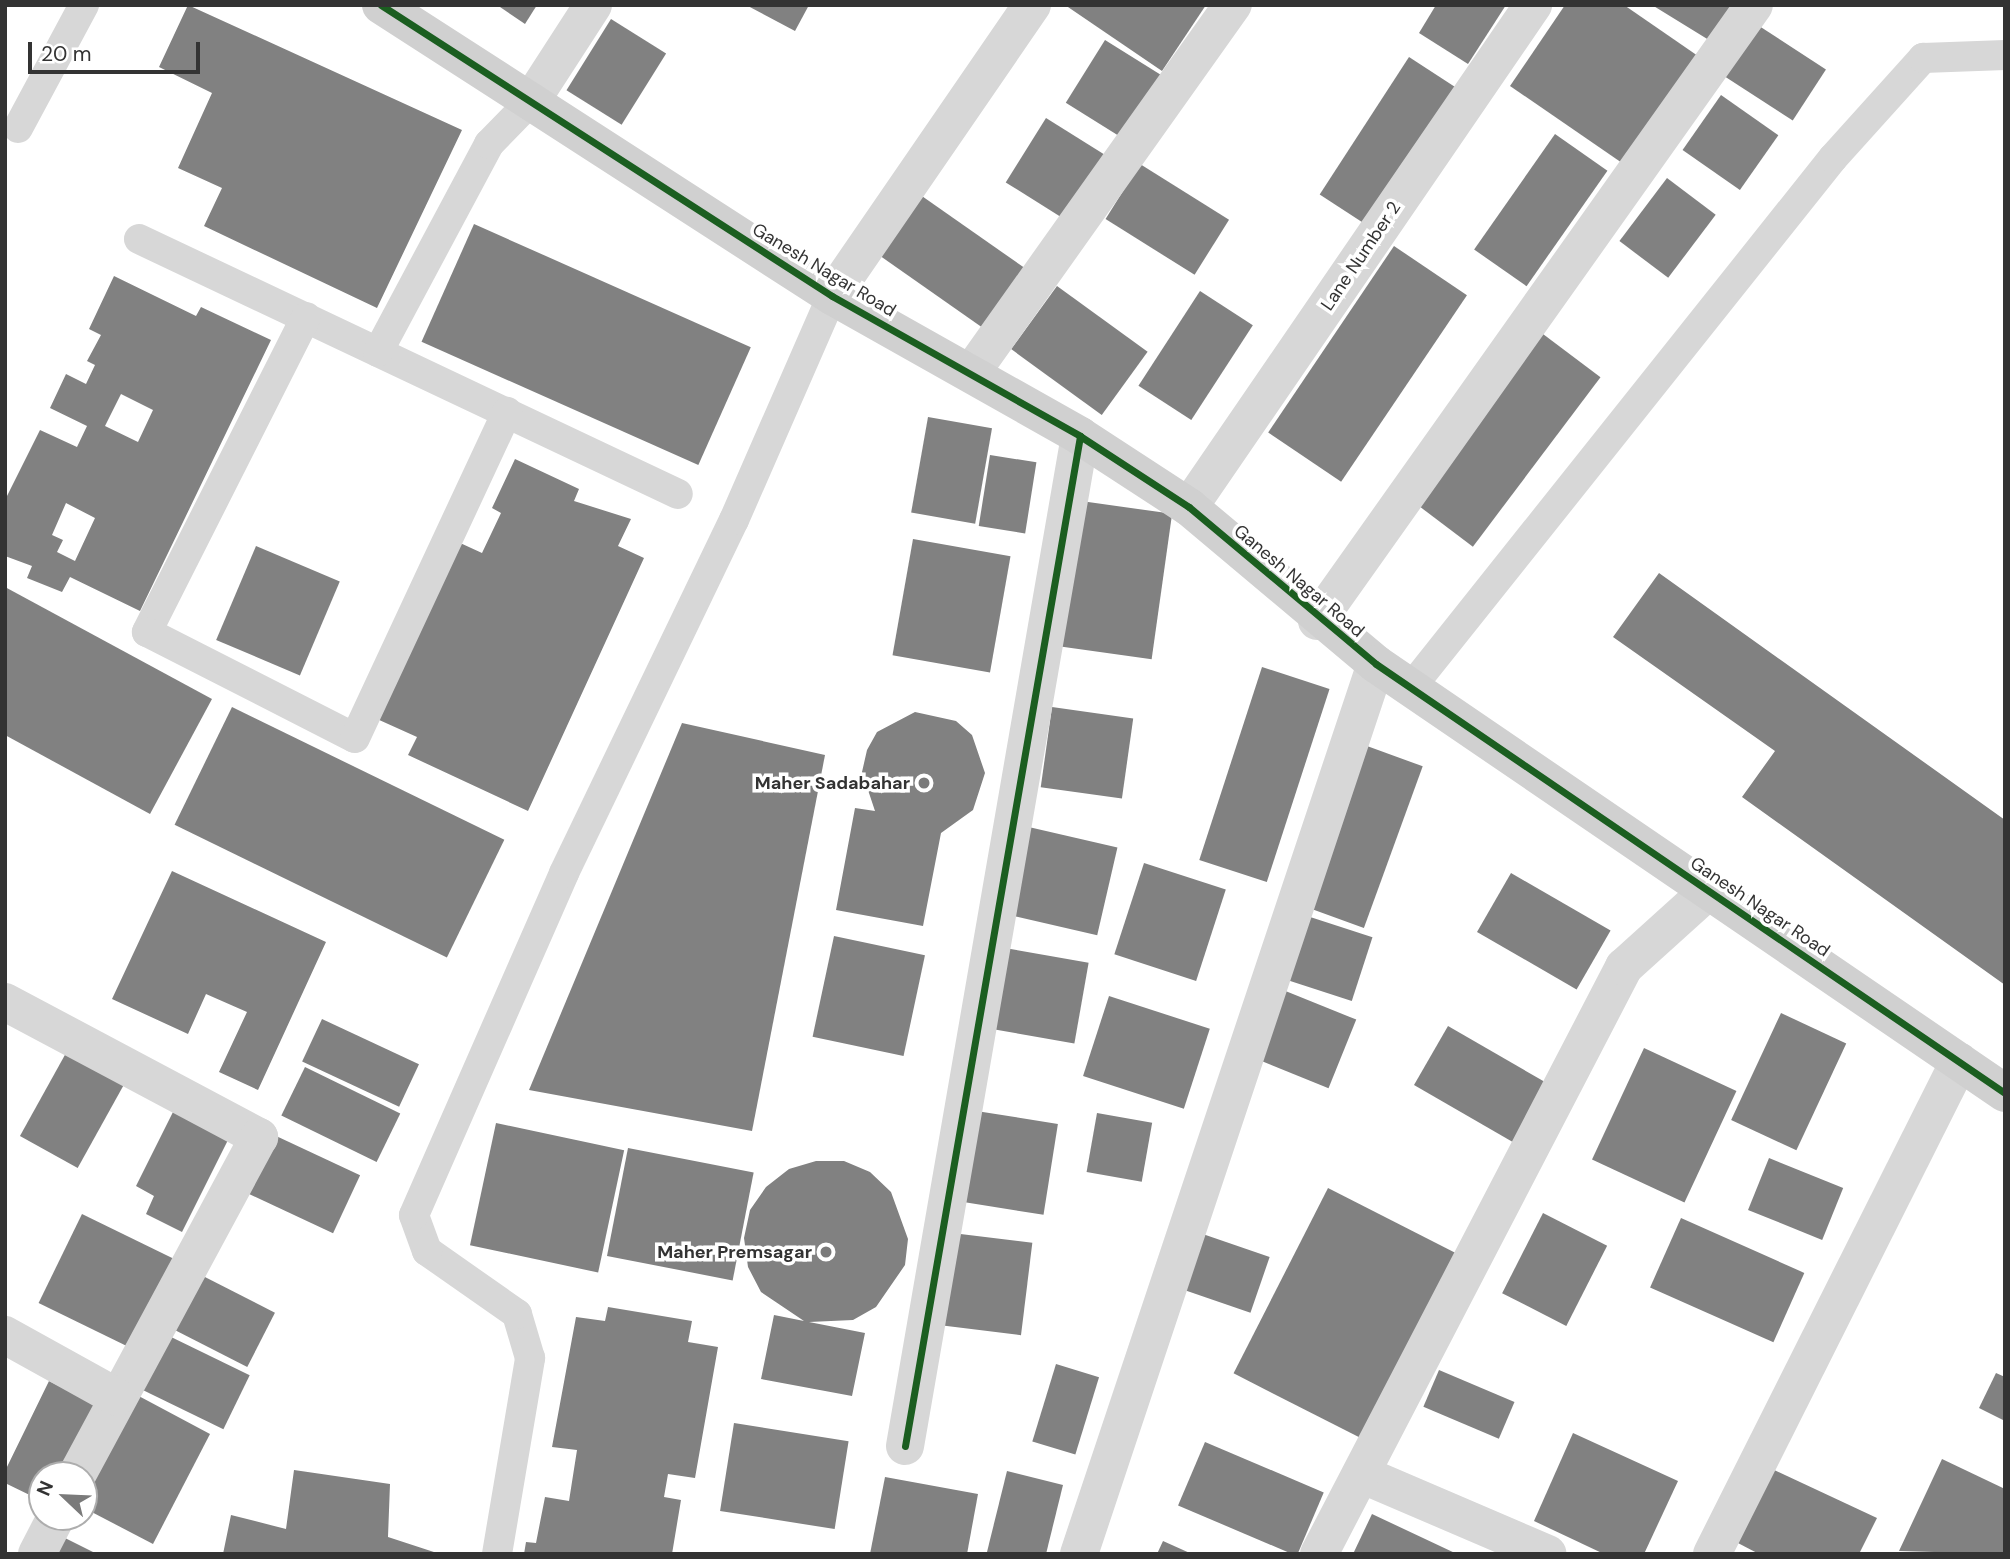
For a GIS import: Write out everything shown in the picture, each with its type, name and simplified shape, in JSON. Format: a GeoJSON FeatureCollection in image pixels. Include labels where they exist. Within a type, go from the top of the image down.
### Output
{"type":"FeatureCollection","features":[{"type":"Feature","properties":{"kind":"street","name":"Ganesh Nagar Road"},"geometry":{"type":"LineString","coordinates":[[380,5],[832,296],[1080,436],[1188,508],[1317,621],[1376,664],[1413,685],[1708,891],[2005,1093]]}},
{"type":"Feature","properties":{"kind":"street"},"geometry":{"type":"LineString","coordinates":[[531,101],[593,5]]}},
{"type":"Feature","properties":{"kind":"street"},"geometry":{"type":"LineString","coordinates":[[832,296],[1032,5]]}},
{"type":"Feature","properties":{"kind":"street"},"geometry":{"type":"LineString","coordinates":[[971,373],[1233,5]]}},
{"type":"Feature","properties":{"kind":"street","name":"Lane Number 2"},"geometry":{"type":"LineString","coordinates":[[1188,508],[1533,5]]}},
{"type":"Feature","properties":{"kind":"street"},"geometry":{"type":"LineString","coordinates":[[1317,621],[1754,5]]}},
{"type":"Feature","properties":{"kind":"street"},"geometry":{"type":"LineString","coordinates":[[905,1446],[1080,436]]}},
{"type":"Feature","properties":{"kind":"street"},"geometry":{"type":"LineString","coordinates":[[1079,1554],[1376,664]]}},
{"type":"Feature","properties":{"kind":"street"},"geometry":{"type":"LineString","coordinates":[[1320,1554],[1624,967],[1708,891]]}},
{"type":"Feature","properties":{"kind":"street"},"geometry":{"type":"LineString","coordinates":[[5,1002],[258,1137],[84,1461]]}},
{"type":"Feature","properties":{"kind":"street"},"geometry":{"type":"LineString","coordinates":[[1712,1554],[1959,1062]]}},
{"type":"Feature","properties":{"kind":"street"},"geometry":{"type":"LineString","coordinates":[[5,1335],[117,1396]]}},
{"type":"Feature","properties":{"kind":"street"},"geometry":{"type":"LineString","coordinates":[[1361,1474],[1548,1554]]}},
{"type":"Feature","properties":{"kind":"street"},"geometry":{"type":"LineString","coordinates":[[37,1554],[49,1531]]}},
{"type":"Feature","properties":{"kind":"lane"},"geometry":{"type":"LineString","coordinates":[[18,128],[84,5]]}},
{"type":"Feature","properties":{"kind":"lane"},"geometry":{"type":"LineString","coordinates":[[1413,685],[1833,158],[1923,58],[2005,55]]}},
{"type":"Feature","properties":{"kind":"lane"},"geometry":{"type":"LineString","coordinates":[[378,352],[489,144],[531,101]]}},
{"type":"Feature","properties":{"kind":"lane"},"geometry":{"type":"LineString","coordinates":[[139,239],[678,494]]}},
{"type":"Feature","properties":{"kind":"lane"},"geometry":{"type":"LineString","coordinates":[[497,1554],[530,1358],[517,1314],[427,1251],[414,1214],[564,873],[734,520],[832,296]]}},
{"type":"Feature","properties":{"kind":"lane"},"geometry":{"type":"LineString","coordinates":[[306,317],[147,632],[355,738],[508,412]]}},
{"type":"Feature","properties":{"kind":"building"},"geometry":{"type":"Polygon","coordinates":[[[188,5],[462,130],[377,308],[204,226],[222,188],[178,168],[212,93],[159,67],[188,5]]]}},
{"type":"Feature","properties":{"kind":"building"},"geometry":{"type":"Polygon","coordinates":[[[497,5],[537,5],[525,24],[497,5]]]}},
{"type":"Feature","properties":{"kind":"building"},"geometry":{"type":"Polygon","coordinates":[[[746,5],[809,5],[795,31],[746,5]]]}},
{"type":"Feature","properties":{"kind":"building"},"geometry":{"type":"Polygon","coordinates":[[[1065,5],[1206,5],[1162,71],[1065,5]]]}},
{"type":"Feature","properties":{"kind":"building"},"geometry":{"type":"Polygon","coordinates":[[[1436,5],[1506,5],[1468,64],[1419,33],[1436,5]]]}},
{"type":"Feature","properties":{"kind":"building"},"geometry":{"type":"Polygon","coordinates":[[[1565,5],[1624,5],[1698,56],[1625,165],[1510,86],[1565,5]]]}},
{"type":"Feature","properties":{"kind":"building"},"geometry":{"type":"Polygon","coordinates":[[[1652,5],[1741,5],[1717,45],[1652,5]]]}},
{"type":"Feature","properties":{"kind":"building"},"geometry":{"type":"Polygon","coordinates":[[[611,19],[666,53],[622,125],[566,90],[611,19]]]}},
{"type":"Feature","properties":{"kind":"building"},"geometry":{"type":"Polygon","coordinates":[[[1753,22],[1826,69],[1793,121],[1720,73],[1753,22]]]}},
{"type":"Feature","properties":{"kind":"building"},"geometry":{"type":"Polygon","coordinates":[[[1105,40],[1163,76],[1123,139],[1066,103],[1105,40]]]}},
{"type":"Feature","properties":{"kind":"building"},"geometry":{"type":"Polygon","coordinates":[[[1409,57],[1459,90],[1370,227],[1320,195],[1409,57]]]}},
{"type":"Feature","properties":{"kind":"building"},"geometry":{"type":"Polygon","coordinates":[[[1721,95],[1778,135],[1740,190],[1683,150],[1721,95]]]}},
{"type":"Feature","properties":{"kind":"building"},"geometry":{"type":"Polygon","coordinates":[[[1046,118],[1109,157],[1068,222],[1006,182],[1046,118]]]}},
{"type":"Feature","properties":{"kind":"building"},"geometry":{"type":"Polygon","coordinates":[[[1555,134],[1607,171],[1527,286],[1474,250],[1555,134]]]}},
{"type":"Feature","properties":{"kind":"building"},"geometry":{"type":"Polygon","coordinates":[[[1140,164],[1229,220],[1195,275],[1106,219],[1140,164]]]}},
{"type":"Feature","properties":{"kind":"building"},"geometry":{"type":"Polygon","coordinates":[[[1667,178],[1716,215],[1668,278],[1619,241],[1667,178]]]}},
{"type":"Feature","properties":{"kind":"building"},"geometry":{"type":"Polygon","coordinates":[[[919,194],[1029,271],[987,331],[877,254],[919,194]]]}},
{"type":"Feature","properties":{"kind":"building"},"geometry":{"type":"Polygon","coordinates":[[[474,224],[751,347],[698,465],[422,342],[474,224]]]}},
{"type":"Feature","properties":{"kind":"building"},"geometry":{"type":"Polygon","coordinates":[[[1394,246],[1467,295],[1341,482],[1268,433],[1394,246]]]}},
{"type":"Feature","properties":{"kind":"building"},"geometry":{"type":"Polygon","coordinates":[[[114,276],[196,316],[201,307],[271,340],[140,611],[70,577],[62,592],[27,578],[32,566],[5,556],[5,500],[40,430],[77,447],[87,426],[50,408],[66,374],[86,384],[95,365],[87,361],[101,335],[89,329],[114,276]],[[121,394],[105,426],[138,442],[153,410],[121,394]],[[66,503],[52,535],[63,540],[57,552],[75,561],[95,518],[66,503]]]}},
{"type":"Feature","properties":{"kind":"building"},"geometry":{"type":"Polygon","coordinates":[[[1057,286],[1148,352],[1102,415],[1011,349],[1057,286]]]}},
{"type":"Feature","properties":{"kind":"building"},"geometry":{"type":"Polygon","coordinates":[[[1200,291],[1253,325],[1191,420],[1138,386],[1200,291]]]}},
{"type":"Feature","properties":{"kind":"building"},"geometry":{"type":"Polygon","coordinates":[[[1539,331],[1600,377],[1473,547],[1411,500],[1539,331]]]}},
{"type":"Feature","properties":{"kind":"building"},"geometry":{"type":"Polygon","coordinates":[[[928,417],[992,428],[975,524],[911,513],[928,417]]]}},
{"type":"Feature","properties":{"kind":"building"},"geometry":{"type":"Polygon","coordinates":[[[990,455],[1036,462],[1025,533],[979,526],[990,455]]]}},
{"type":"Feature","properties":{"kind":"building"},"geometry":{"type":"Polygon","coordinates":[[[515,459],[579,489],[574,501],[631,519],[618,546],[644,558],[528,811],[408,755],[417,737],[377,719],[458,542],[482,553],[501,513],[492,508],[515,459]]]}},
{"type":"Feature","properties":{"kind":"building"},"geometry":{"type":"Polygon","coordinates":[[[1081,501],[1172,514],[1152,659],[1061,647],[1081,501]]]}},
{"type":"Feature","properties":{"kind":"building"},"geometry":{"type":"Polygon","coordinates":[[[913,539],[1010,556],[990,672],[893,655],[913,539]]]}},
{"type":"Feature","properties":{"kind":"building"},"geometry":{"type":"Polygon","coordinates":[[[256,546],[340,582],[300,675],[216,640],[256,546]]]}},
{"type":"Feature","properties":{"kind":"building"},"geometry":{"type":"Polygon","coordinates":[[[1659,573],[2005,820],[2005,985],[1742,797],[1775,751],[1613,637],[1659,573]]]}},
{"type":"Feature","properties":{"kind":"building"},"geometry":{"type":"Polygon","coordinates":[[[5,587],[212,699],[150,814],[5,735],[5,587]]]}},
{"type":"Feature","properties":{"kind":"building"},"geometry":{"type":"Polygon","coordinates":[[[1262,667],[1330,689],[1267,882],[1199,860],[1262,667]]]}},
{"type":"Feature","properties":{"kind":"building"},"geometry":{"type":"Polygon","coordinates":[[[232,707],[504,840],[447,958],[175,825],[232,707]]]}},
{"type":"Feature","properties":{"kind":"building"},"geometry":{"type":"Polygon","coordinates":[[[1052,707],[1133,718],[1122,799],[1041,787],[1052,707]]]}},
{"type":"Feature","properties":{"kind":"building"},"geometry":{"type":"Polygon","coordinates":[[[915,712],[956,721],[972,735],[985,773],[973,810],[941,833],[923,926],[836,910],[855,808],[875,811],[862,772],[867,750],[877,732],[915,712]]]}},
{"type":"Feature","properties":{"kind":"building"},"geometry":{"type":"Polygon","coordinates":[[[682,723],[825,755],[752,1131],[529,1090],[682,723]]]}},
{"type":"Feature","properties":{"kind":"building"},"geometry":{"type":"Polygon","coordinates":[[[1356,742],[1423,766],[1364,928],[1297,904],[1356,742]]]}},
{"type":"Feature","properties":{"kind":"building"},"geometry":{"type":"Polygon","coordinates":[[[1020,825],[1117,847],[1097,935],[1000,913],[1020,825]]]}},
{"type":"Feature","properties":{"kind":"building"},"geometry":{"type":"Polygon","coordinates":[[[1144,863],[1226,890],[1196,981],[1114,954],[1144,863]]]}},
{"type":"Feature","properties":{"kind":"building"},"geometry":{"type":"Polygon","coordinates":[[[172,871],[326,942],[258,1090],[219,1072],[247,1012],[206,994],[188,1034],[112,999],[172,871]]]}},
{"type":"Feature","properties":{"kind":"building"},"geometry":{"type":"Polygon","coordinates":[[[1511,873],[1611,930],[1577,989],[1477,932],[1511,873]]]}},
{"type":"Feature","properties":{"kind":"building"},"geometry":{"type":"Polygon","coordinates":[[[1304,915],[1372,937],[1352,1001],[1283,979],[1304,915]]]}},
{"type":"Feature","properties":{"kind":"building"},"geometry":{"type":"Polygon","coordinates":[[[834,936],[925,955],[904,1056],[813,1037],[834,936]]]}},
{"type":"Feature","properties":{"kind":"building"},"geometry":{"type":"Polygon","coordinates":[[[999,947],[1089,963],[1074,1044],[985,1028],[999,947]]]}},
{"type":"Feature","properties":{"kind":"building"},"geometry":{"type":"Polygon","coordinates":[[[1283,990],[1356,1020],[1329,1088],[1255,1059],[1283,990]]]}},
{"type":"Feature","properties":{"kind":"building"},"geometry":{"type":"Polygon","coordinates":[[[1109,996],[1210,1029],[1184,1109],[1083,1076],[1109,996]]]}},
{"type":"Feature","properties":{"kind":"building"},"geometry":{"type":"Polygon","coordinates":[[[1781,1013],[1846,1043],[1796,1150],[1731,1120],[1781,1013]]]}},
{"type":"Feature","properties":{"kind":"building"},"geometry":{"type":"Polygon","coordinates":[[[322,1019],[419,1064],[399,1107],[302,1062],[322,1019]]]}},
{"type":"Feature","properties":{"kind":"building"},"geometry":{"type":"Polygon","coordinates":[[[1448,1026],[1548,1084],[1514,1143],[1414,1085],[1448,1026]]]}},
{"type":"Feature","properties":{"kind":"building"},"geometry":{"type":"Polygon","coordinates":[[[1644,1048],[1736,1091],[1684,1203],[1592,1159],[1644,1048]]]}},
{"type":"Feature","properties":{"kind":"building"},"geometry":{"type":"Polygon","coordinates":[[[66,1053],[124,1085],[78,1168],[20,1136],[66,1053]]]}},
{"type":"Feature","properties":{"kind":"building"},"geometry":{"type":"Polygon","coordinates":[[[305,1067],[400,1113],[377,1162],[281,1116],[305,1067]]]}},
{"type":"Feature","properties":{"kind":"building"},"geometry":{"type":"Polygon","coordinates":[[[176,1106],[231,1134],[182,1232],[146,1214],[154,1196],[136,1186],[176,1106]]]}},
{"type":"Feature","properties":{"kind":"building"},"geometry":{"type":"Polygon","coordinates":[[[970,1110],[1058,1124],[1044,1215],[956,1201],[970,1110]]]}},
{"type":"Feature","properties":{"kind":"building"},"geometry":{"type":"Polygon","coordinates":[[[1097,1113],[1152,1123],[1142,1182],[1087,1172],[1097,1113]]]}},
{"type":"Feature","properties":{"kind":"building"},"geometry":{"type":"Polygon","coordinates":[[[496,1123],[624,1150],[598,1273],[470,1245],[496,1123]]]}},
{"type":"Feature","properties":{"kind":"building"},"geometry":{"type":"Polygon","coordinates":[[[274,1135],[360,1175],[333,1233],[247,1193],[274,1135]]]}},
{"type":"Feature","properties":{"kind":"building"},"geometry":{"type":"Polygon","coordinates":[[[628,1148],[754,1172],[733,1280],[607,1256],[628,1148]]]}},
{"type":"Feature","properties":{"kind":"building"},"geometry":{"type":"Polygon","coordinates":[[[1769,1158],[1843,1188],[1822,1240],[1748,1210],[1769,1158]]]}},
{"type":"Feature","properties":{"kind":"building","name":"Maher Premsagar"},"geometry":{"type":"Polygon","coordinates":[[[816,1161],[844,1161],[870,1172],[891,1192],[908,1239],[905,1265],[876,1307],[853,1320],[809,1322],[865,1333],[852,1396],[761,1379],[774,1315],[804,1321],[761,1292],[748,1267],[744,1238],[750,1210],[766,1187],[789,1169],[816,1161]]]}},
{"type":"Feature","properties":{"kind":"building"},"geometry":{"type":"Polygon","coordinates":[[[1328,1188],[1458,1254],[1364,1440],[1234,1373],[1328,1188]]]}},
{"type":"Feature","properties":{"kind":"building"},"geometry":{"type":"Polygon","coordinates":[[[1543,1213],[1607,1246],[1566,1326],[1502,1293],[1543,1213]]]}},
{"type":"Feature","properties":{"kind":"building"},"geometry":{"type":"Polygon","coordinates":[[[82,1214],[181,1262],[137,1351],[39,1303],[82,1214]]]}},
{"type":"Feature","properties":{"kind":"building"},"geometry":{"type":"Polygon","coordinates":[[[1681,1218],[1804,1273],[1773,1342],[1650,1287],[1681,1218]]]}},
{"type":"Feature","properties":{"kind":"building"},"geometry":{"type":"Polygon","coordinates":[[[1194,1231],[1270,1257],[1250,1313],[1175,1287],[1194,1231]]]}},
{"type":"Feature","properties":{"kind":"building"},"geometry":{"type":"Polygon","coordinates":[[[944,1232],[1032,1243],[1021,1335],[933,1324],[944,1232]]]}},
{"type":"Feature","properties":{"kind":"building"},"geometry":{"type":"Polygon","coordinates":[[[201,1275],[275,1313],[247,1367],[173,1329],[201,1275]]]}},
{"type":"Feature","properties":{"kind":"building"},"geometry":{"type":"Polygon","coordinates":[[[608,1307],[692,1321],[688,1342],[718,1347],[695,1478],[668,1474],[664,1497],[681,1500],[672,1554],[524,1554],[526,1542],[536,1543],[545,1497],[569,1501],[577,1450],[552,1447],[576,1317],[605,1321],[608,1307]]]}},
{"type":"Feature","properties":{"kind":"building"},"geometry":{"type":"Polygon","coordinates":[[[167,1335],[250,1375],[223,1429],[141,1389],[167,1335]]]}},
{"type":"Feature","properties":{"kind":"building"},"geometry":{"type":"Polygon","coordinates":[[[1056,1364],[1099,1377],[1075,1455],[1032,1441],[1056,1364]]]}},
{"type":"Feature","properties":{"kind":"building"},"geometry":{"type":"Polygon","coordinates":[[[1439,1370],[1514,1402],[1499,1439],[1423,1407],[1439,1370]]]}},
{"type":"Feature","properties":{"kind":"building"},"geometry":{"type":"Polygon","coordinates":[[[1996,1373],[2005,1377],[2005,1421],[1979,1408],[1996,1373]]]}},
{"type":"Feature","properties":{"kind":"building"},"geometry":{"type":"Polygon","coordinates":[[[49,1381],[96,1404],[68,1461],[28,1461],[28,1494],[5,1483],[5,1471],[49,1381]]]}},
{"type":"Feature","properties":{"kind":"building"},"geometry":{"type":"Polygon","coordinates":[[[135,1394],[210,1434],[153,1544],[98,1515],[98,1464],[135,1394]]]}},
{"type":"Feature","properties":{"kind":"building"},"geometry":{"type":"Polygon","coordinates":[[[734,1423],[849,1441],[835,1529],[720,1511],[734,1423]]]}},
{"type":"Feature","properties":{"kind":"building"},"geometry":{"type":"Polygon","coordinates":[[[1573,1433],[1678,1481],[1644,1554],[1604,1554],[1534,1521],[1573,1433]]]}},
{"type":"Feature","properties":{"kind":"building"},"geometry":{"type":"Polygon","coordinates":[[[1205,1442],[1324,1492],[1298,1554],[1178,1506],[1205,1442]]]}},
{"type":"Feature","properties":{"kind":"building"},"geometry":{"type":"Polygon","coordinates":[[[1942,1459],[2005,1489],[2005,1554],[1899,1551],[1942,1459]]]}},
{"type":"Feature","properties":{"kind":"building"},"geometry":{"type":"Polygon","coordinates":[[[1770,1468],[1877,1518],[1859,1554],[1759,1554],[1736,1542],[1770,1468]]]}},
{"type":"Feature","properties":{"kind":"building"},"geometry":{"type":"Polygon","coordinates":[[[294,1470],[390,1484],[388,1537],[440,1554],[223,1554],[231,1515],[286,1529],[294,1470]]]}},
{"type":"Feature","properties":{"kind":"building"},"geometry":{"type":"Polygon","coordinates":[[[1007,1471],[1063,1485],[1046,1554],[987,1552],[1007,1471]]]}},
{"type":"Feature","properties":{"kind":"building"},"geometry":{"type":"Polygon","coordinates":[[[885,1477],[978,1494],[967,1554],[870,1554],[885,1477]]]}},
{"type":"Feature","properties":{"kind":"building"},"geometry":{"type":"Polygon","coordinates":[[[1372,1514],[1457,1554],[1353,1554],[1372,1514]]]}},
{"type":"Feature","properties":{"kind":"building"},"geometry":{"type":"Polygon","coordinates":[[[55,1533],[97,1554],[45,1554],[55,1533]]]}},
{"type":"Feature","properties":{"kind":"building"},"geometry":{"type":"Polygon","coordinates":[[[1163,1541],[1192,1554],[1157,1554],[1163,1541]]]}},
{"type":"Feature","properties":{"kind":"cycle path"},"geometry":{"type":"LineString","coordinates":[[381,5],[832,296],[1080,436],[1189,507],[1376,664],[2005,1093]]}},
{"type":"Feature","properties":{"kind":"cycle path"},"geometry":{"type":"LineString","coordinates":[[905,1446],[1080,436]]}},
{"type":"Feature","properties":{"kind":"place","name":"Maher Sadabahar"},"geometry":{"type":"Point","coordinates":[924,783]}},
{"type":"Feature","properties":{"kind":"place","name":"Maher Premsagar"},"geometry":{"type":"Point","coordinates":[826,1252]}}]}
